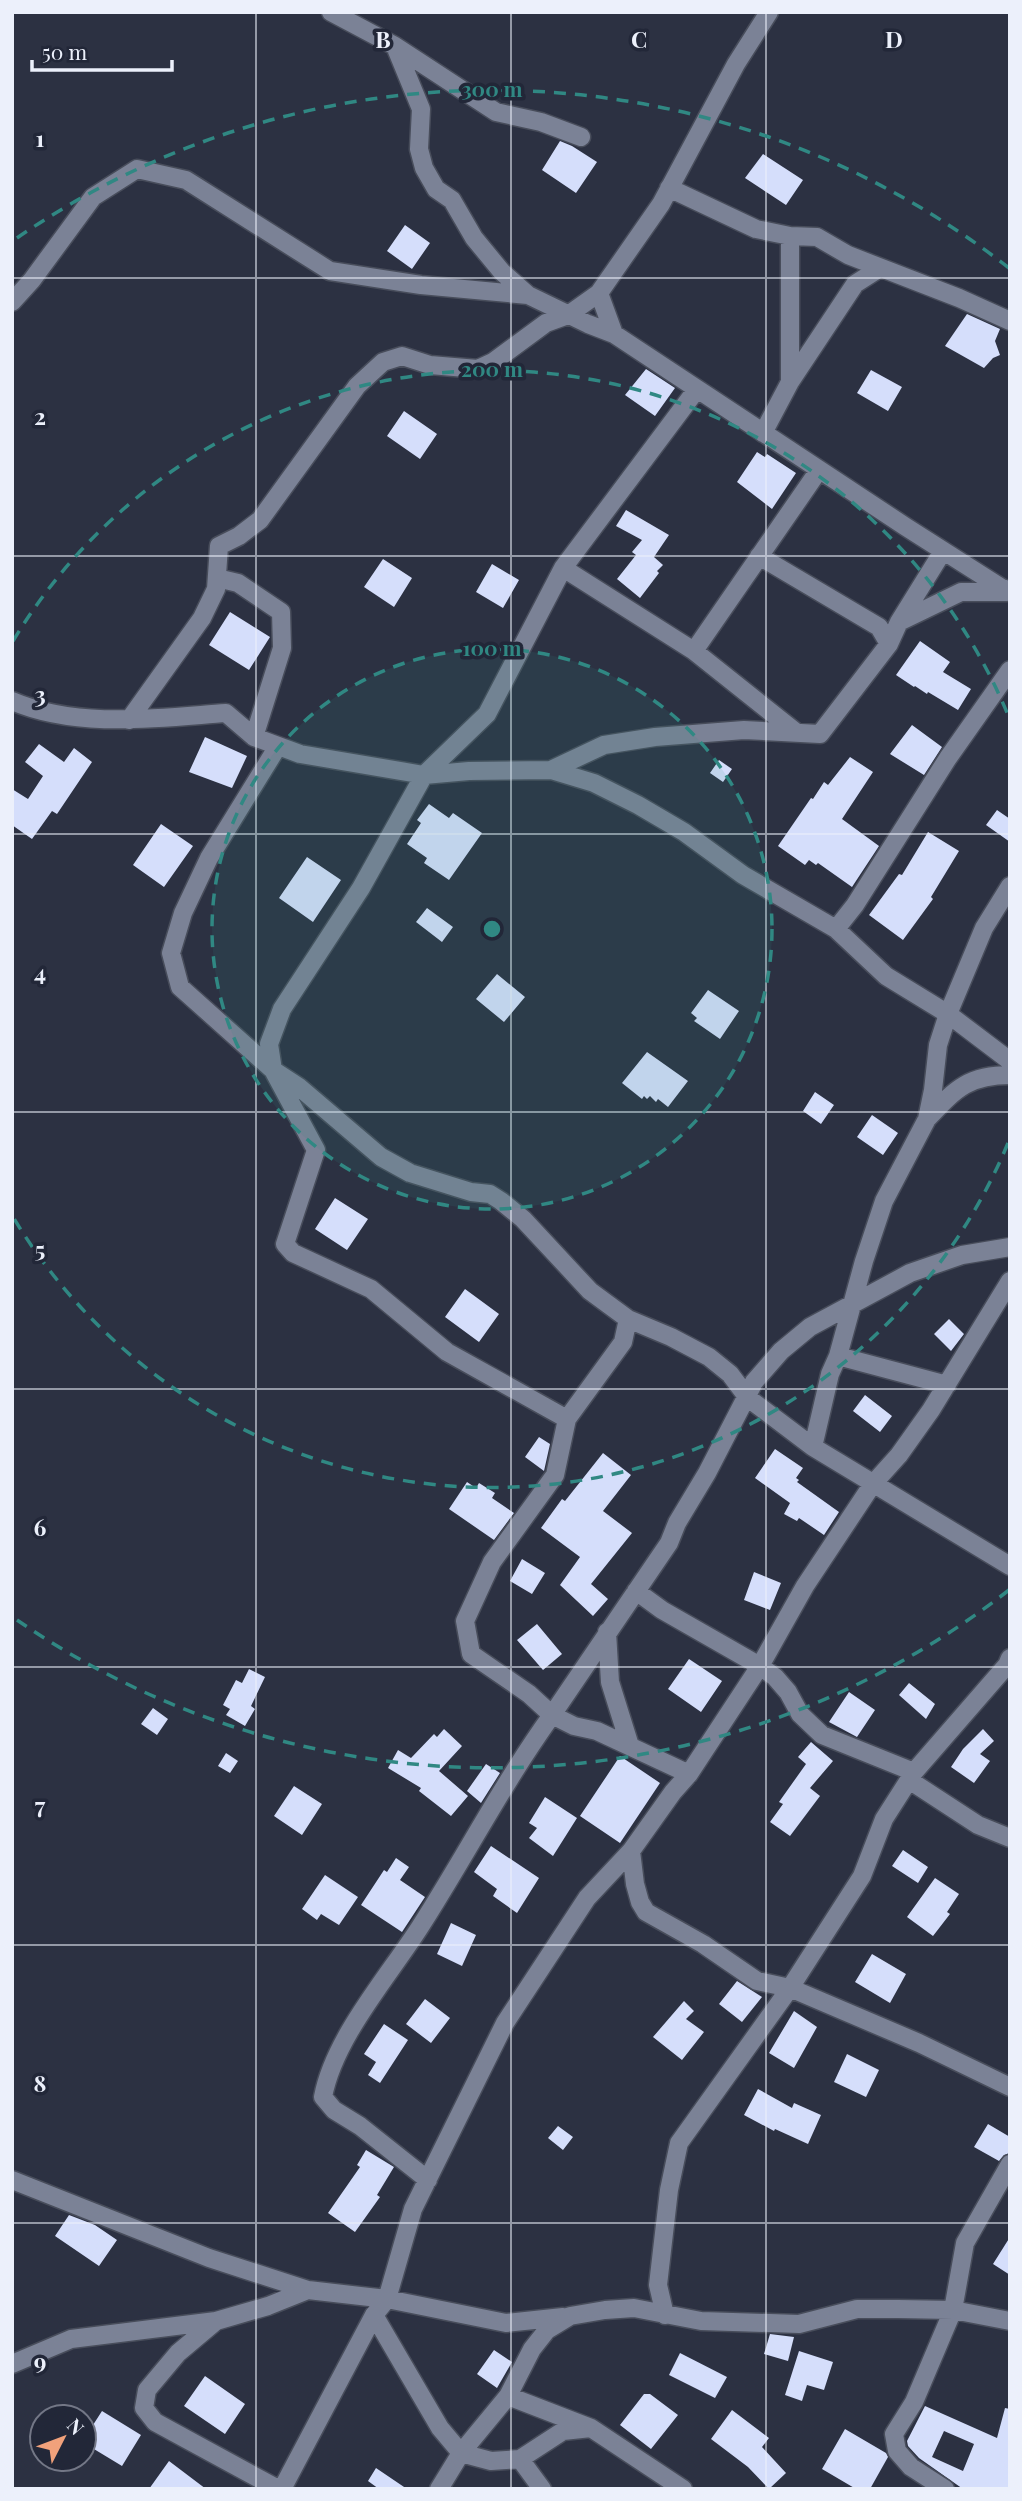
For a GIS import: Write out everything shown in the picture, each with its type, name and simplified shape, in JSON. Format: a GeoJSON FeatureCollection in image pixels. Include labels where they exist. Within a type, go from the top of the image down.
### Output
{"type":"FeatureCollection","features":[{"type":"Feature","properties":{"kind":"street"},"geometry":{"type":"LineString","coordinates":[[331,12],[395,46],[496,112],[541,122],[581,137]]}},
{"type":"Feature","properties":{"kind":"street"},"geometry":{"type":"LineString","coordinates":[[129,720],[202,618],[216,589],[219,546],[239,536],[260,520],[357,386],[383,362],[402,356],[430,365],[478,369],[494,362],[546,323],[568,315],[599,293],[669,188],[736,64],[769,12]]}},
{"type":"Feature","properties":{"kind":"street"},"geometry":{"type":"LineString","coordinates":[[395,46],[421,109],[419,149],[424,168],[436,189],[452,200],[474,238],[495,264],[528,295],[614,334],[1008,591]]}},
{"type":"Feature","properties":{"kind":"street"},"geometry":{"type":"LineString","coordinates":[[12,302],[32,281],[93,197],[137,169],[186,180],[330,271],[421,285],[528,295]]}},
{"type":"Feature","properties":{"kind":"street"},"geometry":{"type":"LineString","coordinates":[[669,188],[756,229],[790,236],[817,237],[848,255],[1010,321]]}},
{"type":"Feature","properties":{"kind":"street"},"geometry":{"type":"LineString","coordinates":[[790,236],[790,382]]}},
{"type":"Feature","properties":{"kind":"street"},"geometry":{"type":"LineString","coordinates":[[763,433],[790,382],[855,284],[880,268]]}},
{"type":"Feature","properties":{"kind":"street"},"geometry":{"type":"LineString","coordinates":[[599,293],[614,334]]}},
{"type":"Feature","properties":{"kind":"street"},"geometry":{"type":"LineString","coordinates":[[567,1419],[447,1352],[371,1289],[293,1253],[285,1244],[316,1150],[273,1070],[269,1044],[282,1009],[361,888],[424,775],[487,713],[563,568],[697,389]]}},
{"type":"Feature","properties":{"kind":"street"},"geometry":{"type":"LineString","coordinates":[[694,651],[819,470]]}},
{"type":"Feature","properties":{"kind":"street"},"geometry":{"type":"LineString","coordinates":[[551,770],[604,745],[655,737],[744,730],[820,734],[889,644],[899,622],[943,551]]}},
{"type":"Feature","properties":{"kind":"street"},"geometry":{"type":"LineString","coordinates":[[759,556],[879,627],[889,644]]}},
{"type":"Feature","properties":{"kind":"street"},"geometry":{"type":"LineString","coordinates":[[563,568],[694,651],[797,733]]}},
{"type":"Feature","properties":{"kind":"street"},"geometry":{"type":"LineString","coordinates":[[217,578],[238,583],[281,612],[282,648],[254,737]]}},
{"type":"Feature","properties":{"kind":"street"},"geometry":{"type":"LineString","coordinates":[[899,622],[961,592],[1008,591]]}},
{"type":"Feature","properties":{"kind":"street"},"geometry":{"type":"LineString","coordinates":[[836,929],[855,905],[948,758],[1010,670]]}},
{"type":"Feature","properties":{"kind":"street"},"geometry":{"type":"LineString","coordinates":[[12,701],[33,710],[119,721],[226,713],[254,737],[300,754],[424,775],[469,771],[551,770],[594,783],[684,832],[743,875],[836,929],[886,976],[948,1014],[1010,1061]]}},
{"type":"Feature","properties":{"kind":"street"},"geometry":{"type":"LineString","coordinates":[[278,746],[209,858],[183,912],[171,953],[180,987],[273,1070],[299,1087],[381,1157],[410,1173],[471,1192],[490,1194],[501,1201],[523,1219],[590,1291],[628,1319],[709,1357],[730,1374],[748,1398],[813,1447],[1010,1566]]}},
{"type":"Feature","properties":{"kind":"street"},"geometry":{"type":"LineString","coordinates":[[813,1447],[830,1374],[838,1356],[850,1307],[884,1201],[927,1119],[938,1045],[948,1014],[984,928],[1010,886]]}},
{"type":"Feature","properties":{"kind":"street"},"geometry":{"type":"LineString","coordinates":[[927,1119],[962,1085],[975,1079],[1010,1075]]}},
{"type":"Feature","properties":{"kind":"street"},"geometry":{"type":"LineString","coordinates":[[428,2180],[360,2126],[334,2110],[323,2096],[327,2077],[345,2039],[421,1927],[531,1745],[669,1543],[677,1523],[748,1398],[754,1382],[781,1351],[810,1327],[911,1273],[962,1255],[1010,1247]]}},
{"type":"Feature","properties":{"kind":"street"},"geometry":{"type":"LineString","coordinates":[[216,2321],[178,2353],[147,2390],[144,2408],[155,2422],[280,2489],[374,2315],[387,2299],[413,2209],[505,2023],[587,1898],[631,1851],[673,1791],[689,1774],[760,1666],[805,1586],[872,1485],[899,1455],[947,1385],[1010,1282]]}},
{"type":"Feature","properties":{"kind":"street"},"geometry":{"type":"LineString","coordinates":[[628,1319],[624,1342],[567,1419],[555,1475],[492,1562],[466,1621],[471,1654],[529,1693],[552,1715],[574,1726],[597,1731],[689,1774]]}},
{"type":"Feature","properties":{"kind":"street"},"geometry":{"type":"LineString","coordinates":[[838,1356],[947,1385]]}},
{"type":"Feature","properties":{"kind":"street"},"geometry":{"type":"LineString","coordinates":[[636,1591],[662,1610],[775,1677],[788,1692],[800,1714],[822,1735],[912,1776],[978,1825],[1010,1838]]}},
{"type":"Feature","properties":{"kind":"street"},"geometry":{"type":"LineString","coordinates":[[607,1632],[610,1682],[630,1746]]}},
{"type":"Feature","properties":{"kind":"street"},"geometry":{"type":"LineString","coordinates":[[665,2315],[658,2285],[669,2190],[679,2143],[790,1988],[862,1877],[884,1819],[912,1776],[1007,1665],[1010,1658]]}},
{"type":"Feature","properties":{"kind":"street"},"geometry":{"type":"LineString","coordinates":[[631,1851],[635,1884],[646,1912],[703,1944],[757,1981],[790,1988],[919,2043],[1010,2087]]}},
{"type":"Feature","properties":{"kind":"street"},"geometry":{"type":"LineString","coordinates":[[945,2489],[911,2467],[897,2451],[894,2434],[915,2402],[953,2310],[965,2243],[1010,2164]]}},
{"type":"Feature","properties":{"kind":"street"},"geometry":{"type":"LineString","coordinates":[[12,2180],[209,2258],[308,2290],[387,2299],[506,2323],[634,2308],[701,2321],[799,2324],[857,2309],[953,2310],[1010,2320]]}},
{"type":"Feature","properties":{"kind":"street"},"geometry":{"type":"LineString","coordinates":[[12,2364],[71,2339],[216,2321],[268,2306],[308,2290]]}},
{"type":"Feature","properties":{"kind":"street"},"geometry":{"type":"LineString","coordinates":[[374,2315],[440,2428],[461,2453],[491,2461],[520,2459],[563,2431],[591,2428]]}},
{"type":"Feature","properties":{"kind":"street"},"geometry":{"type":"LineString","coordinates":[[439,2489],[461,2453],[508,2396],[532,2349],[547,2330],[570,2316]]}},
{"type":"Feature","properties":{"kind":"street"},"geometry":{"type":"LineString","coordinates":[[508,2396],[591,2428],[683,2489]]}},
{"type":"Feature","properties":{"kind":"street"},"geometry":{"type":"LineString","coordinates":[[520,2459],[542,2489]]}},
{"type":"Feature","properties":{"kind":"building"},"geometry":{"type":"Polygon","coordinates":[[[560,141],[597,162],[576,193],[542,170],[560,141]]]}},
{"type":"Feature","properties":{"kind":"building"},"geometry":{"type":"Polygon","coordinates":[[[763,154],[803,180],[786,205],[745,178],[763,154]]]}},
{"type":"Feature","properties":{"kind":"building"},"geometry":{"type":"Polygon","coordinates":[[[405,225],[430,243],[412,269],[387,251],[405,225]]]}},
{"type":"Feature","properties":{"kind":"building"},"geometry":{"type":"Polygon","coordinates":[[[967,314],[1000,329],[995,341],[1000,355],[984,368],[945,346],[967,314]]]}},
{"type":"Feature","properties":{"kind":"building"},"geometry":{"type":"Polygon","coordinates":[[[646,369],[675,388],[655,416],[625,395],[646,369]]]}},
{"type":"Feature","properties":{"kind":"building"},"geometry":{"type":"Polygon","coordinates":[[[871,370],[902,387],[888,411],[857,393],[871,370]]]}},
{"type":"Feature","properties":{"kind":"building"},"geometry":{"type":"Polygon","coordinates":[[[404,411],[437,434],[420,459],[387,436],[404,411]]]}},
{"type":"Feature","properties":{"kind":"building"},"geometry":{"type":"Polygon","coordinates":[[[757,452],[765,457],[767,454],[796,473],[772,509],[737,482],[757,452]]]}},
{"type":"Feature","properties":{"kind":"building"},"geometry":{"type":"Polygon","coordinates":[[[626,510],[669,535],[654,557],[663,565],[640,598],[617,579],[636,555],[632,552],[642,540],[616,526],[626,510]]]}},
{"type":"Feature","properties":{"kind":"building"},"geometry":{"type":"Polygon","coordinates":[[[383,559],[412,578],[394,607],[364,587],[383,559]]]}},
{"type":"Feature","properties":{"kind":"building"},"geometry":{"type":"Polygon","coordinates":[[[492,564],[519,580],[503,608],[476,592],[492,564]]]}},
{"type":"Feature","properties":{"kind":"building"},"geometry":{"type":"Polygon","coordinates":[[[230,612],[270,637],[249,670],[209,645],[230,612]]]}},
{"type":"Feature","properties":{"kind":"building"},"geometry":{"type":"Polygon","coordinates":[[[920,641],[950,662],[943,672],[971,689],[958,710],[896,675],[920,641]]]}},
{"type":"Feature","properties":{"kind":"building"},"geometry":{"type":"Polygon","coordinates":[[[912,725],[942,747],[924,775],[890,754],[912,725]]]}},
{"type":"Feature","properties":{"kind":"building"},"geometry":{"type":"Polygon","coordinates":[[[205,737],[247,756],[232,788],[189,772],[205,737]]]}},
{"type":"Feature","properties":{"kind":"building"},"geometry":{"type":"Polygon","coordinates":[[[39,744],[64,762],[74,748],[92,762],[57,814],[52,811],[32,839],[12,825],[12,789],[28,799],[43,776],[25,762],[39,744]]]}},
{"type":"Feature","properties":{"kind":"building"},"geometry":{"type":"Polygon","coordinates":[[[850,757],[873,772],[842,819],[879,846],[852,887],[818,863],[816,865],[809,860],[805,865],[778,846],[811,798],[813,799],[824,782],[828,785],[850,757]]]}},
{"type":"Feature","properties":{"kind":"building"},"geometry":{"type":"Polygon","coordinates":[[[719,760],[732,769],[723,782],[710,773],[719,760]]]}},
{"type":"Feature","properties":{"kind":"building"},"geometry":{"type":"Polygon","coordinates":[[[429,804],[449,818],[453,813],[482,833],[449,880],[424,863],[427,858],[407,844],[421,823],[417,820],[429,804]]]}},
{"type":"Feature","properties":{"kind":"building"},"geometry":{"type":"Polygon","coordinates":[[[997,810],[1010,819],[1010,842],[986,825],[997,810]]]}},
{"type":"Feature","properties":{"kind":"building"},"geometry":{"type":"Polygon","coordinates":[[[161,824],[193,846],[164,887],[133,865],[161,824]]]}},
{"type":"Feature","properties":{"kind":"building"},"geometry":{"type":"Polygon","coordinates":[[[928,832],[959,851],[931,897],[933,899],[903,940],[869,915],[899,874],[902,875],[928,832]]]}},
{"type":"Feature","properties":{"kind":"building"},"geometry":{"type":"Polygon","coordinates":[[[307,857],[341,880],[313,922],[279,898],[307,857]]]}},
{"type":"Feature","properties":{"kind":"building"},"geometry":{"type":"Polygon","coordinates":[[[427,908],[453,927],[442,942],[416,922],[427,908]]]}},
{"type":"Feature","properties":{"kind":"building"},"geometry":{"type":"Polygon","coordinates":[[[497,974],[525,997],[504,1022],[476,999],[497,974]]]}},
{"type":"Feature","properties":{"kind":"building"},"geometry":{"type":"Polygon","coordinates":[[[708,990],[739,1011],[720,1039],[694,1021],[697,1018],[691,1013],[708,990]]]}},
{"type":"Feature","properties":{"kind":"building"},"geometry":{"type":"Polygon","coordinates":[[[647,1052],[688,1081],[668,1107],[650,1096],[647,1099],[644,1096],[642,1099],[622,1083],[647,1052]]]}},
{"type":"Feature","properties":{"kind":"building"},"geometry":{"type":"Polygon","coordinates":[[[815,1092],[834,1105],[821,1124],[803,1111],[815,1092]]]}},
{"type":"Feature","properties":{"kind":"building"},"geometry":{"type":"Polygon","coordinates":[[[872,1115],[898,1133],[883,1155],[857,1137],[872,1115]]]}},
{"type":"Feature","properties":{"kind":"building"},"geometry":{"type":"Polygon","coordinates":[[[335,1198],[368,1219],[347,1250],[315,1229],[335,1198]]]}},
{"type":"Feature","properties":{"kind":"building"},"geometry":{"type":"Polygon","coordinates":[[[465,1289],[499,1314],[479,1342],[445,1317],[465,1289]]]}},
{"type":"Feature","properties":{"kind":"building"},"geometry":{"type":"Polygon","coordinates":[[[949,1319],[964,1334],[951,1351],[934,1334],[949,1319]]]}},
{"type":"Feature","properties":{"kind":"building"},"geometry":{"type":"Polygon","coordinates":[[[865,1395],[892,1416],[880,1432],[853,1411],[865,1395]]]}},
{"type":"Feature","properties":{"kind":"building"},"geometry":{"type":"Polygon","coordinates":[[[539,1437],[550,1444],[544,1471],[525,1457],[539,1437]]]}},
{"type":"Feature","properties":{"kind":"building"},"geometry":{"type":"Polygon","coordinates":[[[775,1449],[803,1468],[796,1478],[799,1480],[797,1482],[839,1512],[824,1535],[799,1518],[797,1521],[784,1514],[790,1503],[755,1478],[775,1449]]]}},
{"type":"Feature","properties":{"kind":"building"},"geometry":{"type":"Polygon","coordinates":[[[603,1453],[631,1475],[603,1511],[632,1533],[591,1584],[608,1599],[593,1616],[560,1585],[580,1557],[541,1528],[562,1499],[565,1501],[603,1453]]]}},
{"type":"Feature","properties":{"kind":"building"},"geometry":{"type":"Polygon","coordinates":[[[467,1482],[476,1488],[479,1483],[495,1493],[492,1498],[514,1513],[494,1540],[449,1509],[467,1482]]]}},
{"type":"Feature","properties":{"kind":"building"},"geometry":{"type":"Polygon","coordinates":[[[522,1559],[545,1573],[532,1594],[510,1581],[522,1559]]]}},
{"type":"Feature","properties":{"kind":"building"},"geometry":{"type":"Polygon","coordinates":[[[754,1572],[781,1583],[770,1610],[744,1600],[754,1572]]]}},
{"type":"Feature","properties":{"kind":"building"},"geometry":{"type":"Polygon","coordinates":[[[537,1624],[562,1654],[543,1670],[517,1640],[537,1624]]]}},
{"type":"Feature","properties":{"kind":"building"},"geometry":{"type":"Polygon","coordinates":[[[689,1659],[722,1681],[701,1712],[668,1689],[689,1659]]]}},
{"type":"Feature","properties":{"kind":"building"},"geometry":{"type":"Polygon","coordinates":[[[249,1669],[265,1677],[251,1706],[255,1709],[245,1726],[226,1715],[230,1709],[223,1705],[236,1680],[242,1683],[249,1669]]]}},
{"type":"Feature","properties":{"kind":"building"},"geometry":{"type":"Polygon","coordinates":[[[909,1683],[935,1704],[926,1719],[899,1695],[909,1683]]]}},
{"type":"Feature","properties":{"kind":"building"},"geometry":{"type":"Polygon","coordinates":[[[849,1692],[875,1710],[857,1737],[829,1722],[849,1692]]]}},
{"type":"Feature","properties":{"kind":"building"},"geometry":{"type":"Polygon","coordinates":[[[153,1708],[168,1719],[157,1735],[141,1724],[153,1708]]]}},
{"type":"Feature","properties":{"kind":"building"},"geometry":{"type":"Polygon","coordinates":[[[444,1729],[462,1746],[439,1771],[468,1796],[451,1816],[419,1791],[421,1788],[388,1768],[398,1750],[411,1758],[434,1734],[437,1737],[444,1729]]]}},
{"type":"Feature","properties":{"kind":"building"},"geometry":{"type":"Polygon","coordinates":[[[983,1729],[994,1741],[980,1754],[990,1761],[974,1783],[951,1767],[963,1749],[983,1729]]]}},
{"type":"Feature","properties":{"kind":"building"},"geometry":{"type":"Polygon","coordinates":[[[811,1742],[833,1761],[810,1788],[820,1796],[790,1836],[770,1822],[783,1804],[779,1802],[806,1764],[798,1757],[811,1742]]]}},
{"type":"Feature","properties":{"kind":"building"},"geometry":{"type":"Polygon","coordinates":[[[226,1753],[238,1761],[230,1773],[218,1766],[226,1753]]]}},
{"type":"Feature","properties":{"kind":"building"},"geometry":{"type":"Polygon","coordinates":[[[620,1756],[660,1783],[620,1843],[580,1816],[620,1756]]]}},
{"type":"Feature","properties":{"kind":"building"},"geometry":{"type":"Polygon","coordinates":[[[486,1764],[500,1773],[481,1803],[467,1791],[486,1764]]]}},
{"type":"Feature","properties":{"kind":"building"},"geometry":{"type":"Polygon","coordinates":[[[294,1786],[322,1804],[302,1835],[274,1816],[294,1786]]]}},
{"type":"Feature","properties":{"kind":"building"},"geometry":{"type":"Polygon","coordinates":[[[545,1797],[577,1818],[553,1856],[529,1838],[537,1828],[529,1823],[545,1797]]]}},
{"type":"Feature","properties":{"kind":"building"},"geometry":{"type":"Polygon","coordinates":[[[491,1846],[539,1878],[517,1913],[493,1896],[497,1889],[474,1872],[491,1846]]]}},
{"type":"Feature","properties":{"kind":"building"},"geometry":{"type":"Polygon","coordinates":[[[903,1850],[928,1867],[918,1883],[892,1866],[903,1850]]]}},
{"type":"Feature","properties":{"kind":"building"},"geometry":{"type":"Polygon","coordinates":[[[396,1858],[409,1867],[400,1880],[425,1897],[402,1932],[361,1905],[384,1870],[387,1872],[396,1858]]]}},
{"type":"Feature","properties":{"kind":"building"},"geometry":{"type":"Polygon","coordinates":[[[325,1875],[358,1897],[339,1925],[321,1914],[317,1920],[302,1909],[325,1875]]]}},
{"type":"Feature","properties":{"kind":"building"},"geometry":{"type":"Polygon","coordinates":[[[935,1878],[959,1894],[947,1912],[950,1914],[933,1936],[907,1917],[935,1878]]]}},
{"type":"Feature","properties":{"kind":"building"},"geometry":{"type":"Polygon","coordinates":[[[451,1923],[476,1935],[462,1966],[437,1954],[451,1923]]]}},
{"type":"Feature","properties":{"kind":"building"},"geometry":{"type":"Polygon","coordinates":[[[872,1954],[906,1974],[890,2003],[855,1982],[872,1954]]]}},
{"type":"Feature","properties":{"kind":"building"},"geometry":{"type":"Polygon","coordinates":[[[737,1981],[762,1997],[742,2022],[719,2004],[737,1981]]]}},
{"type":"Feature","properties":{"kind":"building"},"geometry":{"type":"Polygon","coordinates":[[[425,1999],[450,2018],[431,2043],[406,2024],[425,1999]]]}},
{"type":"Feature","properties":{"kind":"building"},"geometry":{"type":"Polygon","coordinates":[[[684,2001],[694,2011],[686,2019],[704,2032],[682,2060],[653,2037],[684,2001]]]}},
{"type":"Feature","properties":{"kind":"building"},"geometry":{"type":"Polygon","coordinates":[[[794,2011],[817,2027],[794,2068],[769,2053],[794,2011]]]}},
{"type":"Feature","properties":{"kind":"building"},"geometry":{"type":"Polygon","coordinates":[[[384,2024],[408,2040],[380,2083],[368,2075],[376,2062],[364,2054],[384,2024]]]}},
{"type":"Feature","properties":{"kind":"building"},"geometry":{"type":"Polygon","coordinates":[[[847,2054],[879,2070],[866,2097],[834,2082],[847,2054]]]}},
{"type":"Feature","properties":{"kind":"building"},"geometry":{"type":"Polygon","coordinates":[[[758,2089],[792,2108],[794,2103],[821,2115],[808,2144],[775,2129],[774,2131],[744,2115],[758,2089]]]}},
{"type":"Feature","properties":{"kind":"building"},"geometry":{"type":"Polygon","coordinates":[[[988,2124],[1010,2137],[1010,2153],[999,2161],[974,2147],[988,2124]]]}},
{"type":"Feature","properties":{"kind":"building"},"geometry":{"type":"Polygon","coordinates":[[[558,2126],[573,2137],[563,2150],[548,2138],[558,2126]]]}},
{"type":"Feature","properties":{"kind":"building"},"geometry":{"type":"Polygon","coordinates":[[[366,2150],[394,2167],[377,2195],[380,2197],[355,2232],[328,2213],[360,2167],[357,2165],[366,2150]]]}},
{"type":"Feature","properties":{"kind":"building"},"geometry":{"type":"Polygon","coordinates":[[[69,2215],[95,2225],[117,2240],[99,2266],[55,2236],[69,2215]]]}},
{"type":"Feature","properties":{"kind":"building"},"geometry":{"type":"Polygon","coordinates":[[[1010,2237],[1010,2275],[993,2264],[1010,2237]]]}},
{"type":"Feature","properties":{"kind":"building"},"geometry":{"type":"Polygon","coordinates":[[[770,2334],[794,2337],[788,2361],[764,2354],[770,2334]]]}},
{"type":"Feature","properties":{"kind":"building"},"geometry":{"type":"Polygon","coordinates":[[[494,2350],[512,2362],[497,2388],[477,2374],[494,2350]]]}},
{"type":"Feature","properties":{"kind":"building"},"geometry":{"type":"Polygon","coordinates":[[[799,2351],[833,2362],[824,2390],[807,2385],[802,2401],[785,2395],[799,2351]]]}},
{"type":"Feature","properties":{"kind":"building"},"geometry":{"type":"Polygon","coordinates":[[[680,2353],[727,2377],[715,2398],[669,2375],[680,2353]]]}},
{"type":"Feature","properties":{"kind":"building"},"geometry":{"type":"Polygon","coordinates":[[[205,2376],[245,2404],[225,2434],[184,2406],[205,2376]]]}},
{"type":"Feature","properties":{"kind":"building"},"geometry":{"type":"Polygon","coordinates":[[[644,2394],[650,2394],[678,2415],[651,2449],[620,2425],[644,2394]]]}},
{"type":"Feature","properties":{"kind":"building"},"geometry":{"type":"Polygon","coordinates":[[[925,2406],[997,2438],[1005,2408],[1010,2409],[1010,2489],[963,2489],[919,2458],[907,2441],[925,2406]],[[944,2431],[932,2457],[963,2471],[974,2444],[944,2431]]]}},
{"type":"Feature","properties":{"kind":"building"},"geometry":{"type":"Polygon","coordinates":[[[732,2410],[769,2438],[762,2447],[786,2473],[769,2489],[748,2467],[711,2439],[732,2410]]]}},
{"type":"Feature","properties":{"kind":"building"},"geometry":{"type":"Polygon","coordinates":[[[102,2411],[141,2435],[122,2466],[98,2451],[98,2417],[102,2411]]]}},
{"type":"Feature","properties":{"kind":"building"},"geometry":{"type":"Polygon","coordinates":[[[845,2429],[886,2453],[888,2457],[870,2489],[856,2489],[822,2469],[845,2429]]]}},
{"type":"Feature","properties":{"kind":"building"},"geometry":{"type":"Polygon","coordinates":[[[169,2461],[206,2489],[149,2489],[169,2461]]]}},
{"type":"Feature","properties":{"kind":"building"},"geometry":{"type":"Polygon","coordinates":[[[376,2468],[407,2489],[379,2489],[368,2481],[376,2468]]]}}]}
